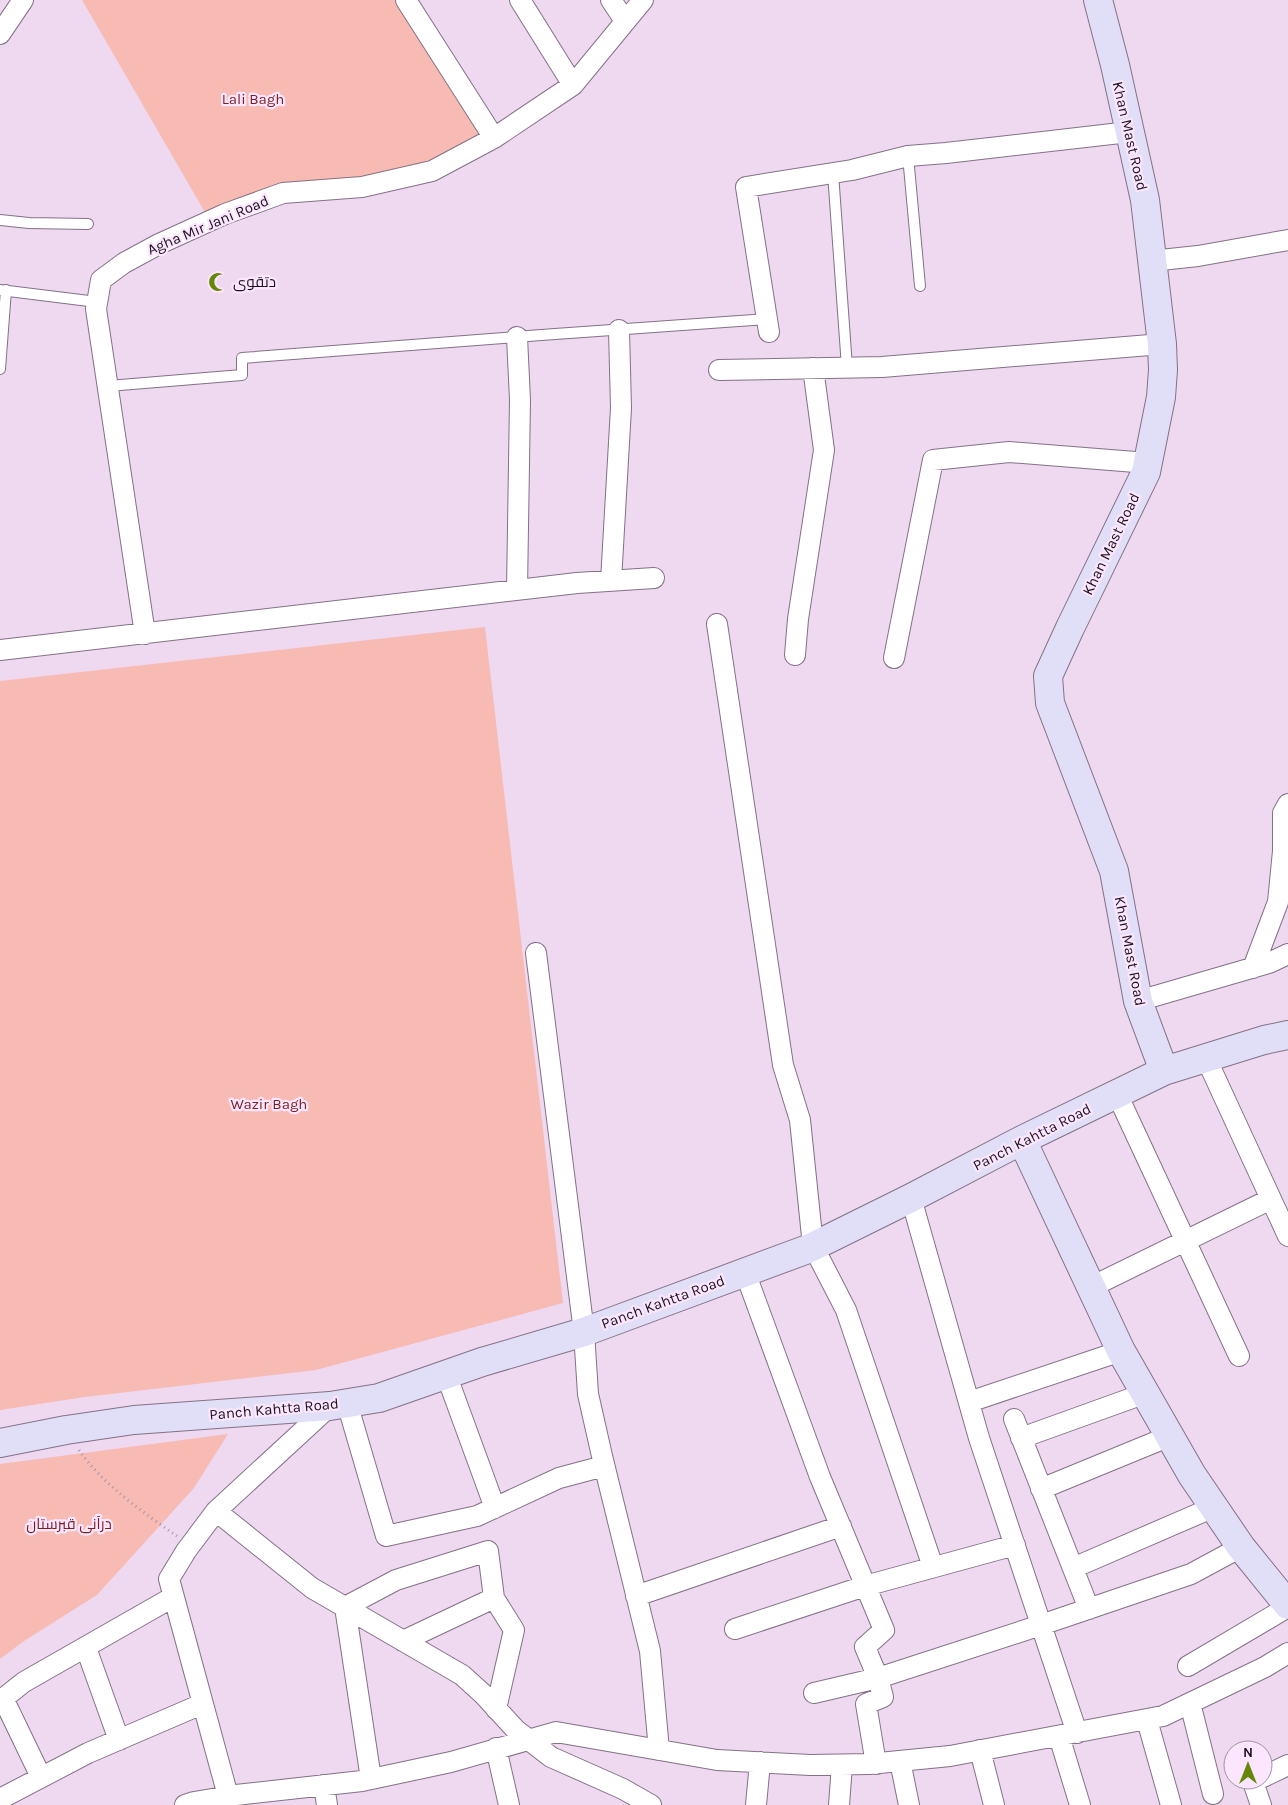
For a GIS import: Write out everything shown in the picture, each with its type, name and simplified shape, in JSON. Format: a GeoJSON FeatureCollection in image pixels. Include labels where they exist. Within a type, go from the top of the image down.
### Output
{"type":"FeatureCollection","features":[{"type":"Feature","properties":{"kind":"main road","name":"Khan Mast Road"},"geometry":{"type":"LineString","coordinates":[[1098,0],[1115,65],[1145,200],[1162,344],[1163,370],[1161,397],[1146,472],[1048,676],[1050,703],[1114,871],[1138,1001],[1164,1071]]}},
{"type":"Feature","properties":{"kind":"main road","name":"Panch Kahtta Road"},"geometry":{"type":"LineString","coordinates":[[0,1442],[134,1420],[338,1404],[379,1398],[446,1374],[584,1332],[813,1246],[911,1198],[1022,1140],[1164,1071],[1264,1040],[1288,1036]]}},
{"type":"Feature","properties":{"kind":"main road"},"geometry":{"type":"LineString","coordinates":[[1022,1140],[1121,1351],[1192,1475],[1241,1547],[1288,1606]]}},
{"type":"Feature","properties":{"kind":"street"},"geometry":{"type":"LineString","coordinates":[[0,34],[23,0]]}},
{"type":"Feature","properties":{"kind":"street"},"geometry":{"type":"LineString","coordinates":[[406,0],[494,138]]}},
{"type":"Feature","properties":{"kind":"street"},"geometry":{"type":"LineString","coordinates":[[520,0],[573,86]]}},
{"type":"Feature","properties":{"kind":"street"},"geometry":{"type":"LineString","coordinates":[[611,0],[625,21]]}},
{"type":"Feature","properties":{"kind":"street","name":"Agha Mir Jani Road"},"geometry":{"type":"LineString","coordinates":[[145,634],[96,309],[101,280],[124,263],[159,244],[224,214],[283,193],[362,187],[432,171],[494,138],[573,86],[643,0]]}},
{"type":"Feature","properties":{"kind":"street"},"geometry":{"type":"LineString","coordinates":[[768,326],[746,187],[833,173],[908,156],[1129,132]]}},
{"type":"Feature","properties":{"kind":"street"},"geometry":{"type":"LineString","coordinates":[[1151,261],[1198,256],[1288,240]]}},
{"type":"Feature","properties":{"kind":"street"},"geometry":{"type":"LineString","coordinates":[[611,581],[621,408],[619,330]]}},
{"type":"Feature","properties":{"kind":"street"},"geometry":{"type":"LineString","coordinates":[[517,337],[520,400],[518,590]]}},
{"type":"Feature","properties":{"kind":"street"},"geometry":{"type":"LineString","coordinates":[[719,370],[882,367],[1162,344]]}},
{"type":"Feature","properties":{"kind":"street"},"geometry":{"type":"LineString","coordinates":[[796,655],[798,619],[824,450],[813,368]]}},
{"type":"Feature","properties":{"kind":"street"},"geometry":{"type":"LineString","coordinates":[[894,658],[933,460],[1010,452],[1148,463]]}},
{"type":"Feature","properties":{"kind":"street"},"geometry":{"type":"LineString","coordinates":[[0,650],[518,590],[654,578]]}},
{"type":"Feature","properties":{"kind":"street"},"geometry":{"type":"LineString","coordinates":[[717,624],[783,1066],[800,1120],[813,1246],[846,1310],[933,1567]]}},
{"type":"Feature","properties":{"kind":"street"},"geometry":{"type":"LineString","coordinates":[[1253,968],[1278,902],[1283,850],[1283,813],[1288,804]]}},
{"type":"Feature","properties":{"kind":"street"},"geometry":{"type":"LineString","coordinates":[[536,953],[584,1332],[588,1394],[650,1651],[659,1750]]}},
{"type":"Feature","properties":{"kind":"street"},"geometry":{"type":"LineString","coordinates":[[1138,1001],[1269,963],[1288,954]]}},
{"type":"Feature","properties":{"kind":"street"},"geometry":{"type":"LineString","coordinates":[[1206,1058],[1288,1236]]}},
{"type":"Feature","properties":{"kind":"street"},"geometry":{"type":"LineString","coordinates":[[1117,1094],[1239,1356]]}},
{"type":"Feature","properties":{"kind":"street"},"geometry":{"type":"LineString","coordinates":[[911,1198],[969,1402],[1042,1625],[1068,1735],[1080,1805]]}},
{"type":"Feature","properties":{"kind":"street"},"geometry":{"type":"LineString","coordinates":[[1091,1287],[1271,1199]]}},
{"type":"Feature","properties":{"kind":"street"},"geometry":{"type":"LineString","coordinates":[[745,1272],[820,1477],[884,1630],[865,1647],[878,1678],[883,1697],[866,1704],[876,1764]]}},
{"type":"Feature","properties":{"kind":"street"},"geometry":{"type":"LineString","coordinates":[[969,1402],[1121,1351]]}},
{"type":"Feature","properties":{"kind":"street"},"geometry":{"type":"LineString","coordinates":[[446,1374],[495,1508]]}},
{"type":"Feature","properties":{"kind":"street"},"geometry":{"type":"LineString","coordinates":[[1021,1438],[1146,1393]]}},
{"type":"Feature","properties":{"kind":"street"},"geometry":{"type":"LineString","coordinates":[[228,1796],[168,1579],[190,1545],[216,1511],[338,1404],[386,1536],[477,1516],[559,1478],[604,1466]]}},
{"type":"Feature","properties":{"kind":"street"},"geometry":{"type":"LineString","coordinates":[[1014,1419],[1089,1609]]}},
{"type":"Feature","properties":{"kind":"street"},"geometry":{"type":"LineString","coordinates":[[1042,1489],[1170,1436]]}},
{"type":"Feature","properties":{"kind":"street"},"geometry":{"type":"LineString","coordinates":[[1072,1568],[1214,1506]]}},
{"type":"Feature","properties":{"kind":"street"},"geometry":{"type":"LineString","coordinates":[[216,1511],[312,1588],[462,1675],[483,1694],[516,1730],[551,1757],[623,1789],[651,1805]]}},
{"type":"Feature","properties":{"kind":"street"},"geometry":{"type":"LineString","coordinates":[[636,1596],[840,1526]]}},
{"type":"Feature","properties":{"kind":"street"},"geometry":{"type":"LineString","coordinates":[[736,1629],[866,1586],[1015,1545]]}},
{"type":"Feature","properties":{"kind":"street"},"geometry":{"type":"LineString","coordinates":[[814,1693],[878,1678],[1089,1609],[1191,1574],[1241,1547]]}},
{"type":"Feature","properties":{"kind":"street"},"geometry":{"type":"LineString","coordinates":[[346,1608],[396,1580],[488,1551],[494,1598],[514,1630],[496,1709]]}},
{"type":"Feature","properties":{"kind":"street"},"geometry":{"type":"LineString","coordinates":[[41,1777],[2,1699],[24,1682],[173,1597]]}},
{"type":"Feature","properties":{"kind":"street"},"geometry":{"type":"LineString","coordinates":[[403,1640],[494,1598]]}},
{"type":"Feature","properties":{"kind":"street"},"geometry":{"type":"LineString","coordinates":[[1188,1666],[1288,1606]]}},
{"type":"Feature","properties":{"kind":"street"},"geometry":{"type":"LineString","coordinates":[[346,1608],[371,1779]]}},
{"type":"Feature","properties":{"kind":"street"},"geometry":{"type":"LineString","coordinates":[[86,1648],[120,1740]]}},
{"type":"Feature","properties":{"kind":"street"},"geometry":{"type":"LineString","coordinates":[[185,1805],[207,1802],[228,1796],[371,1779],[451,1762],[556,1732],[717,1760],[842,1765],[876,1764],[950,1756],[1163,1716],[1265,1667],[1288,1653]]}},
{"type":"Feature","properties":{"kind":"street"},"geometry":{"type":"LineString","coordinates":[[1190,1703],[1213,1794]]}},
{"type":"Feature","properties":{"kind":"street"},"geometry":{"type":"LineString","coordinates":[[0,1799],[41,1777],[202,1704]]}},
{"type":"Feature","properties":{"kind":"street"},"geometry":{"type":"LineString","coordinates":[[1147,1720],[1171,1805]]}},
{"type":"Feature","properties":{"kind":"street"},"geometry":{"type":"LineString","coordinates":[[496,1748],[509,1805]]}},
{"type":"Feature","properties":{"kind":"street"},"geometry":{"type":"LineString","coordinates":[[980,1750],[994,1805]]}},
{"type":"Feature","properties":{"kind":"street"},"geometry":{"type":"LineString","coordinates":[[900,1761],[909,1805]]}},
{"type":"Feature","properties":{"kind":"street"},"geometry":{"type":"LineString","coordinates":[[756,1805],[760,1762]]}},
{"type":"Feature","properties":{"kind":"street"},"geometry":{"type":"LineString","coordinates":[[838,1805],[842,1765]]}},
{"type":"Feature","properties":{"kind":"street"},"geometry":{"type":"LineString","coordinates":[[1273,1772],[1288,1765]]}},
{"type":"Feature","properties":{"kind":"street"},"geometry":{"type":"LineString","coordinates":[[324,1785],[328,1805]]}},
{"type":"Feature","properties":{"kind":"street"},"geometry":{"type":"LineString","coordinates":[[1256,1790],[1261,1805]]}},
{"type":"Feature","properties":{"kind":"lane"},"geometry":{"type":"LineString","coordinates":[[908,156],[920,286]]}},
{"type":"Feature","properties":{"kind":"lane"},"geometry":{"type":"LineString","coordinates":[[833,173],[847,367]]}},
{"type":"Feature","properties":{"kind":"lane"},"geometry":{"type":"LineString","coordinates":[[0,220],[88,224]]}},
{"type":"Feature","properties":{"kind":"lane"},"geometry":{"type":"LineString","coordinates":[[0,368],[3,290],[97,302]]}},
{"type":"Feature","properties":{"kind":"lane"},"geometry":{"type":"LineString","coordinates":[[108,386],[242,375],[242,358],[619,330],[768,326]]}},
{"type":"Feature","properties":{"kind":"path"},"geometry":{"type":"LineString","coordinates":[[66,1430],[89,1464],[140,1510],[190,1545]]}},
{"type":"Feature","properties":{"kind":"green space","name":"Lali Bagh"},"geometry":{"type":"Polygon","coordinates":[[[82,0],[408,0],[494,138],[432,171],[283,193],[210,221],[82,0]]]}},
{"type":"Feature","properties":{"kind":"green space","name":"Wazir Bagh"},"geometry":{"type":"Polygon","coordinates":[[[485,627],[563,1303],[316,1370],[85,1397],[0,1410],[0,681],[485,627]]]}},
{"type":"Feature","properties":{"kind":"green space","name":"درآنی قبرستان"},"geometry":{"type":"Polygon","coordinates":[[[228,1434],[194,1488],[97,1595],[24,1641],[0,1659],[0,1464],[228,1434]]]}},
{"type":"Feature","properties":{"kind":"place","name":"دتقوى"},"geometry":{"type":"Point","coordinates":[218,282]}}]}
